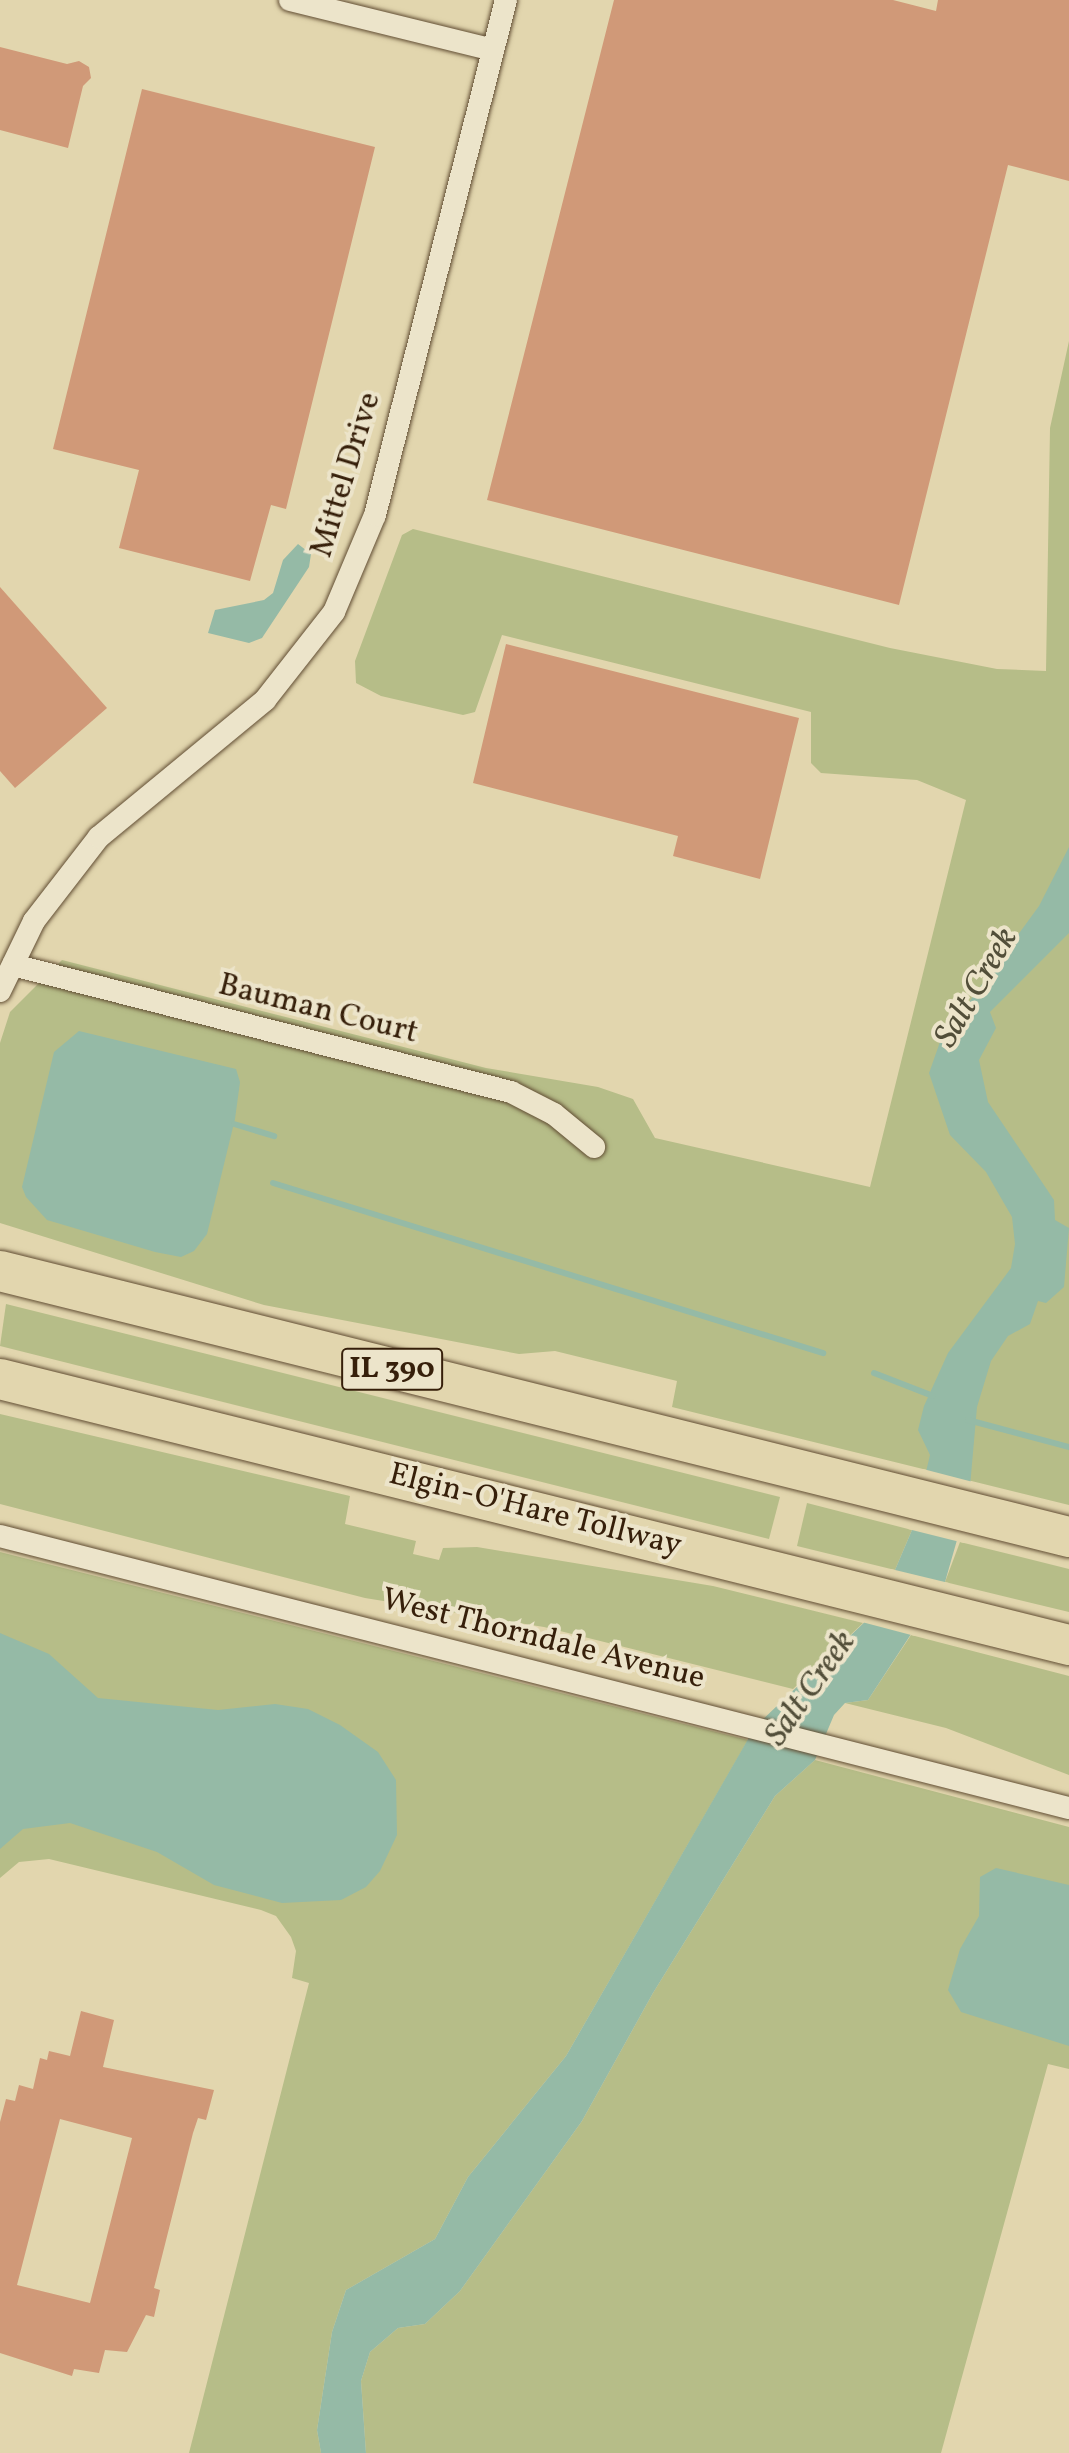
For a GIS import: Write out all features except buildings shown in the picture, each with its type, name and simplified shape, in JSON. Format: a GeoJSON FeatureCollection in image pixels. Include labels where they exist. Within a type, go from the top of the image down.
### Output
{"type":"FeatureCollection","features":[{"type":"Feature","properties":{"kind":"highway","name":"IL 390"},"geometry":{"type":"LineString","coordinates":[[7,1270],[1069,1537]]}},
{"type":"Feature","properties":{"kind":"highway","name":"Elgin-O'Hare Tollway"},"geometry":{"type":"LineString","coordinates":[[0,1379],[1069,1645]]}},
{"type":"Feature","properties":{"kind":"street"},"geometry":{"type":"LineString","coordinates":[[290,0],[493,50]]}},
{"type":"Feature","properties":{"kind":"street","name":"Mittel Drive"},"geometry":{"type":"LineString","coordinates":[[0,991],[34,921],[99,837],[265,700],[334,612],[375,515],[506,0]]}},
{"type":"Feature","properties":{"kind":"street","name":"Bauman Court"},"geometry":{"type":"LineString","coordinates":[[13,965],[511,1092],[554,1114],[594,1147]]}},
{"type":"Feature","properties":{"kind":"street","name":"West Thorndale Avenue"},"geometry":{"type":"LineString","coordinates":[[0,1536],[1069,1808]]}},
{"type":"Feature","properties":{"kind":"shaded area"},"geometry":{"type":"Polygon","coordinates":[[[1069,341],[1069,1505],[672,1407],[677,1381],[555,1351],[519,1354],[264,1305],[0,1223],[0,1043],[10,1012],[62,960],[486,1068],[598,1087],[633,1099],[655,1138],[870,1187],[966,800],[917,780],[821,773],[811,763],[811,712],[502,635],[475,712],[463,715],[381,696],[356,683],[355,661],[402,535],[413,529],[890,648],[997,669],[1046,671],[1050,428],[1069,341]]]}},
{"type":"Feature","properties":{"kind":"shaded area"},"geometry":{"type":"Polygon","coordinates":[[[6,1304],[780,1497],[769,1539],[0,1346],[6,1304]]]}},
{"type":"Feature","properties":{"kind":"shaded area"},"geometry":{"type":"Polygon","coordinates":[[[0,1414],[350,1496],[345,1524],[416,1541],[413,1554],[439,1560],[443,1548],[477,1547],[713,1586],[863,1623],[793,1689],[544,1627],[365,1598],[0,1504],[0,1414]]]}},
{"type":"Feature","properties":{"kind":"shaded area"},"geometry":{"type":"Polygon","coordinates":[[[807,1503],[912,1530],[895,1570],[797,1546],[807,1503]]]}},
{"type":"Feature","properties":{"kind":"shaded area"},"geometry":{"type":"Polygon","coordinates":[[[960,1542],[1069,1569],[1069,1612],[945,1582],[960,1542]]]}},
{"type":"Feature","properties":{"kind":"shaded area"},"geometry":{"type":"Polygon","coordinates":[[[0,1552],[748,1740],[566,2056],[468,2177],[435,2239],[346,2290],[332,2332],[317,2430],[321,2453],[189,2453],[309,1983],[292,1978],[296,1951],[291,1937],[276,1916],[261,1910],[49,1859],[19,1862],[0,1878],[0,1552]]]}},
{"type":"Feature","properties":{"kind":"shaded area"},"geometry":{"type":"Polygon","coordinates":[[[911,1635],[1069,1676],[1069,1775],[946,1728],[845,1703],[868,1700],[911,1635]]]}},
{"type":"Feature","properties":{"kind":"shaded area"},"geometry":{"type":"Polygon","coordinates":[[[815,1760],[1069,1827],[1069,2069],[1048,2064],[941,2453],[366,2453],[361,2381],[370,2352],[398,2328],[425,2324],[460,2291],[582,2121],[653,1993],[775,1796],[815,1760]]]}},
{"type":"Feature","properties":{"kind":"water"},"geometry":{"type":"Polygon","coordinates":[[[298,544],[311,554],[309,567],[262,638],[249,643],[208,633],[215,610],[264,600],[273,593],[283,560],[298,544]]]}},
{"type":"Feature","properties":{"kind":"water","name":"Salt Creek"},"geometry":{"type":"Polygon","coordinates":[[[1069,847],[1069,933],[990,1012],[996,1028],[979,1060],[988,1102],[1054,1200],[1055,1220],[1069,1228],[1064,1287],[1046,1303],[1038,1301],[1030,1324],[1008,1336],[991,1361],[977,1407],[969,1498],[945,1582],[868,1700],[845,1703],[834,1715],[815,1760],[775,1796],[653,1993],[582,2121],[460,2291],[425,2324],[398,2328],[370,2352],[361,2381],[366,2453],[321,2453],[317,2430],[332,2332],[346,2290],[435,2239],[468,2177],[566,2056],[755,1727],[872,1615],[895,1570],[912,1530],[930,1455],[918,1430],[924,1406],[948,1353],[1011,1268],[1015,1244],[1012,1217],[986,1172],[950,1135],[929,1073],[940,1042],[1039,906],[1069,847]]]}},
{"type":"Feature","properties":{"kind":"water"},"geometry":{"type":"Polygon","coordinates":[[[79,1031],[236,1069],[240,1082],[235,1119],[207,1234],[194,1251],[181,1257],[155,1252],[47,1220],[26,1197],[22,1187],[54,1052],[79,1031]]]}},
{"type":"Feature","properties":{"kind":"water"},"geometry":{"type":"Polygon","coordinates":[[[0,1633],[49,1654],[98,1698],[218,1710],[275,1704],[308,1709],[340,1725],[378,1752],[396,1780],[397,1835],[380,1871],[366,1887],[341,1900],[282,1903],[214,1885],[157,1852],[70,1823],[23,1829],[0,1849],[0,1633]]]}},
{"type":"Feature","properties":{"kind":"water"},"geometry":{"type":"Polygon","coordinates":[[[996,1868],[1069,1885],[1069,2046],[961,2012],[948,1990],[960,1949],[979,1916],[980,1877],[996,1868]]]}},
{"type":"Feature","properties":{"kind":"pier"},"geometry":{"type":"Polygon","coordinates":[[[923,1469],[973,1482],[964,1543],[908,1529],[923,1469]]]}},
{"type":"Feature","properties":{"kind":"pier"},"geometry":{"type":"Polygon","coordinates":[[[891,1569],[949,1583],[915,1636],[858,1621],[891,1569]]]}},
{"type":"Feature","properties":{"kind":"waterway"},"geometry":{"type":"LineString","coordinates":[[234,1124],[274,1136]]}},
{"type":"Feature","properties":{"kind":"waterway"},"geometry":{"type":"LineString","coordinates":[[273,1183],[823,1353]]}},
{"type":"Feature","properties":{"kind":"waterway"},"geometry":{"type":"LineString","coordinates":[[874,1373],[933,1396]]}},
{"type":"Feature","properties":{"kind":"waterway"},"geometry":{"type":"LineString","coordinates":[[968,1420],[1069,1447]]}}]}
